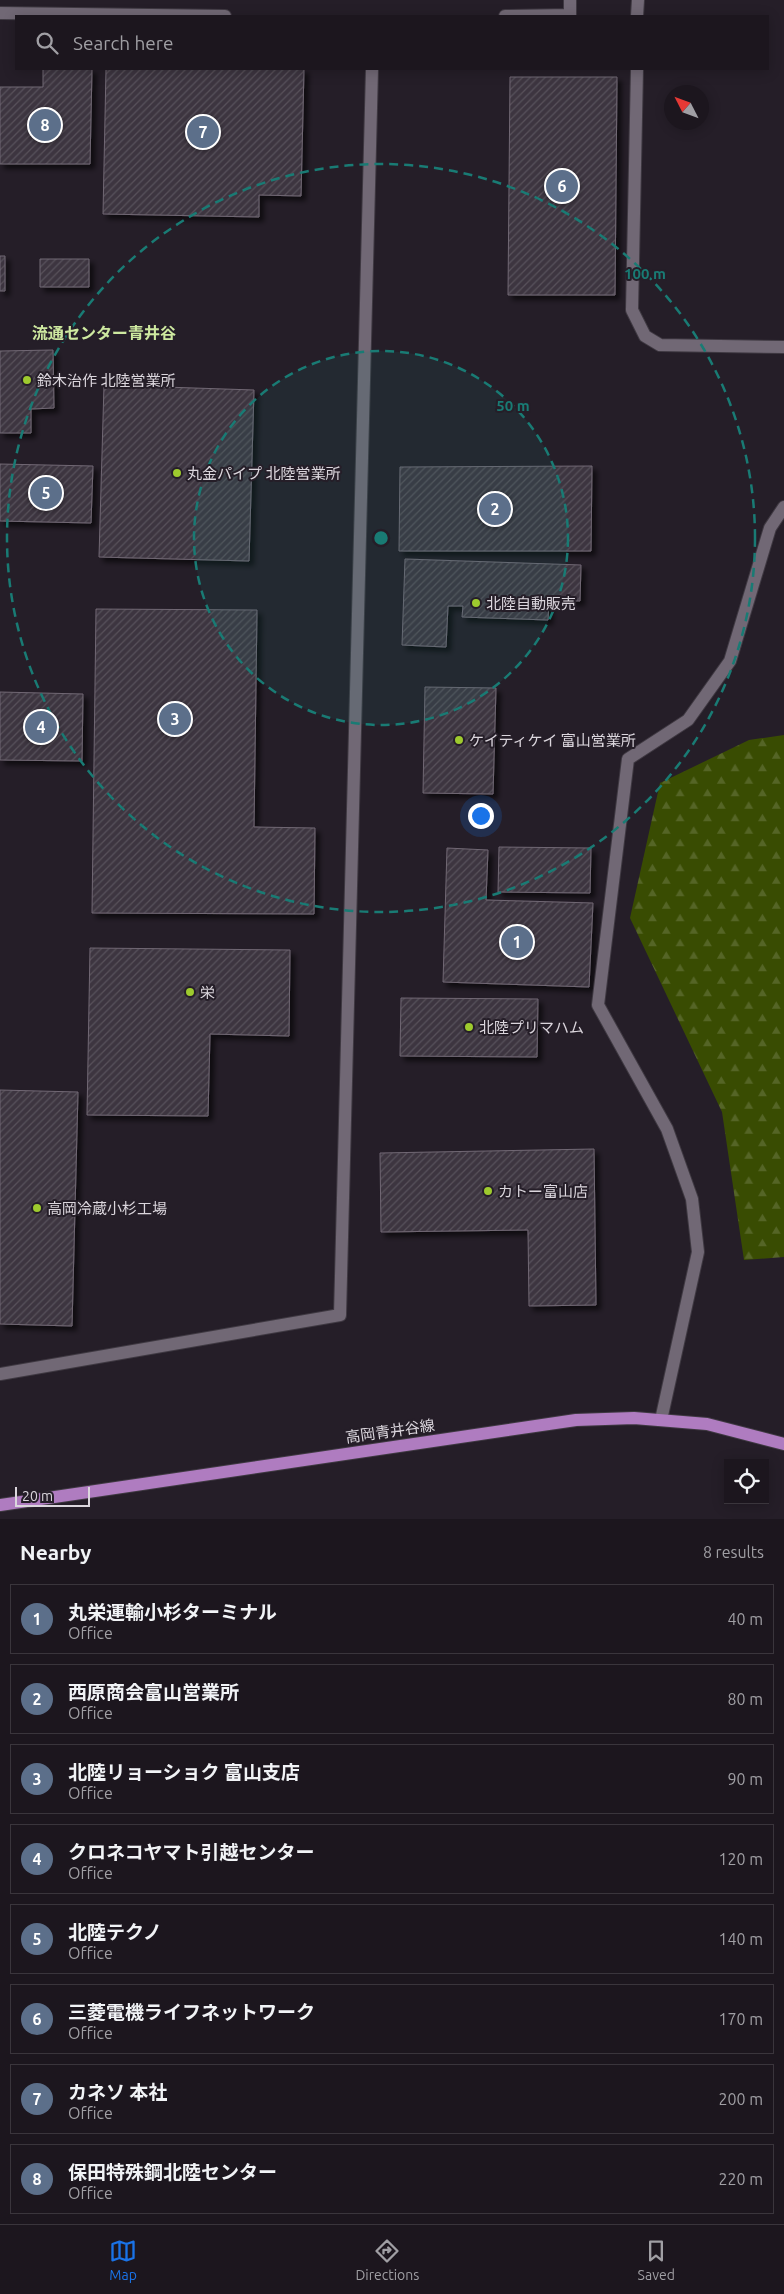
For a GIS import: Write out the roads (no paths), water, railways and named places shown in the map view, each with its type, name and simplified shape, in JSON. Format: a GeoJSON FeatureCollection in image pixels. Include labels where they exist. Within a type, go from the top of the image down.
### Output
{"type":"FeatureCollection","features":[{"type":"Feature","properties":{"kind":"main road","name":"高岡青井谷線"},"geometry":{"type":"LineString","coordinates":[[0,1505],[576,1420],[609,1417],[707,1424],[784,1444]]}},
{"type":"Feature","properties":{"kind":"street"},"geometry":{"type":"LineString","coordinates":[[570,0],[570,15]]}},
{"type":"Feature","properties":{"kind":"street"},"geometry":{"type":"LineString","coordinates":[[638,0],[638,15]]}},
{"type":"Feature","properties":{"kind":"street"},"geometry":{"type":"LineString","coordinates":[[0,14],[112,15]]}},
{"type":"Feature","properties":{"kind":"street"},"geometry":{"type":"LineString","coordinates":[[0,1374],[340,1315],[372,70]]}},
{"type":"Feature","properties":{"kind":"street"},"geometry":{"type":"LineString","coordinates":[[636,70],[632,310],[645,336],[660,345],[784,347]]}},
{"type":"Feature","properties":{"kind":"street"},"geometry":{"type":"LineString","coordinates":[[661,1420],[698,1252],[692,1199],[667,1129],[598,1005],[628,759],[688,720],[730,661],[770,528],[784,507]]}},
{"type":"Feature","properties":{"kind":"place","name":"保田特殊鋼北陸センター"},"geometry":{"type":"Point","coordinates":[45,125]}},
{"type":"Feature","properties":{"kind":"place","name":"カネソ 本社"},"geometry":{"type":"Point","coordinates":[203,132]}},
{"type":"Feature","properties":{"kind":"place","name":"三菱電機ライフネットワーク"},"geometry":{"type":"Point","coordinates":[562,186]}},
{"type":"Feature","properties":{"kind":"place","name":"鈴木治作 北陸営業所"},"geometry":{"type":"Point","coordinates":[27,380]}},
{"type":"Feature","properties":{"kind":"place","name":"丸金パイプ 北陸営業所"},"geometry":{"type":"Point","coordinates":[177,473]}},
{"type":"Feature","properties":{"kind":"place","name":"北陸テクノ"},"geometry":{"type":"Point","coordinates":[46,493]}},
{"type":"Feature","properties":{"kind":"place","name":"西原商会富山営業所"},"geometry":{"type":"Point","coordinates":[495,509]}},
{"type":"Feature","properties":{"kind":"place","name":"北陸自動販売"},"geometry":{"type":"Point","coordinates":[476,603]}},
{"type":"Feature","properties":{"kind":"place","name":"北陸リョーショク 富山支店"},"geometry":{"type":"Point","coordinates":[175,719]}},
{"type":"Feature","properties":{"kind":"place","name":"クロネコヤマト引越センター"},"geometry":{"type":"Point","coordinates":[41,727]}},
{"type":"Feature","properties":{"kind":"place","name":"ケイティケイ 富山営業所"},"geometry":{"type":"Point","coordinates":[459,740]}},
{"type":"Feature","properties":{"kind":"place","name":"丸栄運輸小杉ターミナル"},"geometry":{"type":"Point","coordinates":[517,942]}},
{"type":"Feature","properties":{"kind":"place","name":"栄"},"geometry":{"type":"Point","coordinates":[190,992]}},
{"type":"Feature","properties":{"kind":"place","name":"北陸プリマハム"},"geometry":{"type":"Point","coordinates":[469,1027]}},
{"type":"Feature","properties":{"kind":"place","name":"カトー富山店"},"geometry":{"type":"Point","coordinates":[488,1191]}},
{"type":"Feature","properties":{"kind":"place","name":"高岡冷蔵小杉工場"},"geometry":{"type":"Point","coordinates":[37,1208]}},
{"type":"Feature","properties":{"kind":"district","name":"流通センター青井谷"},"geometry":{"type":"Point","coordinates":[104,333]}}]}
